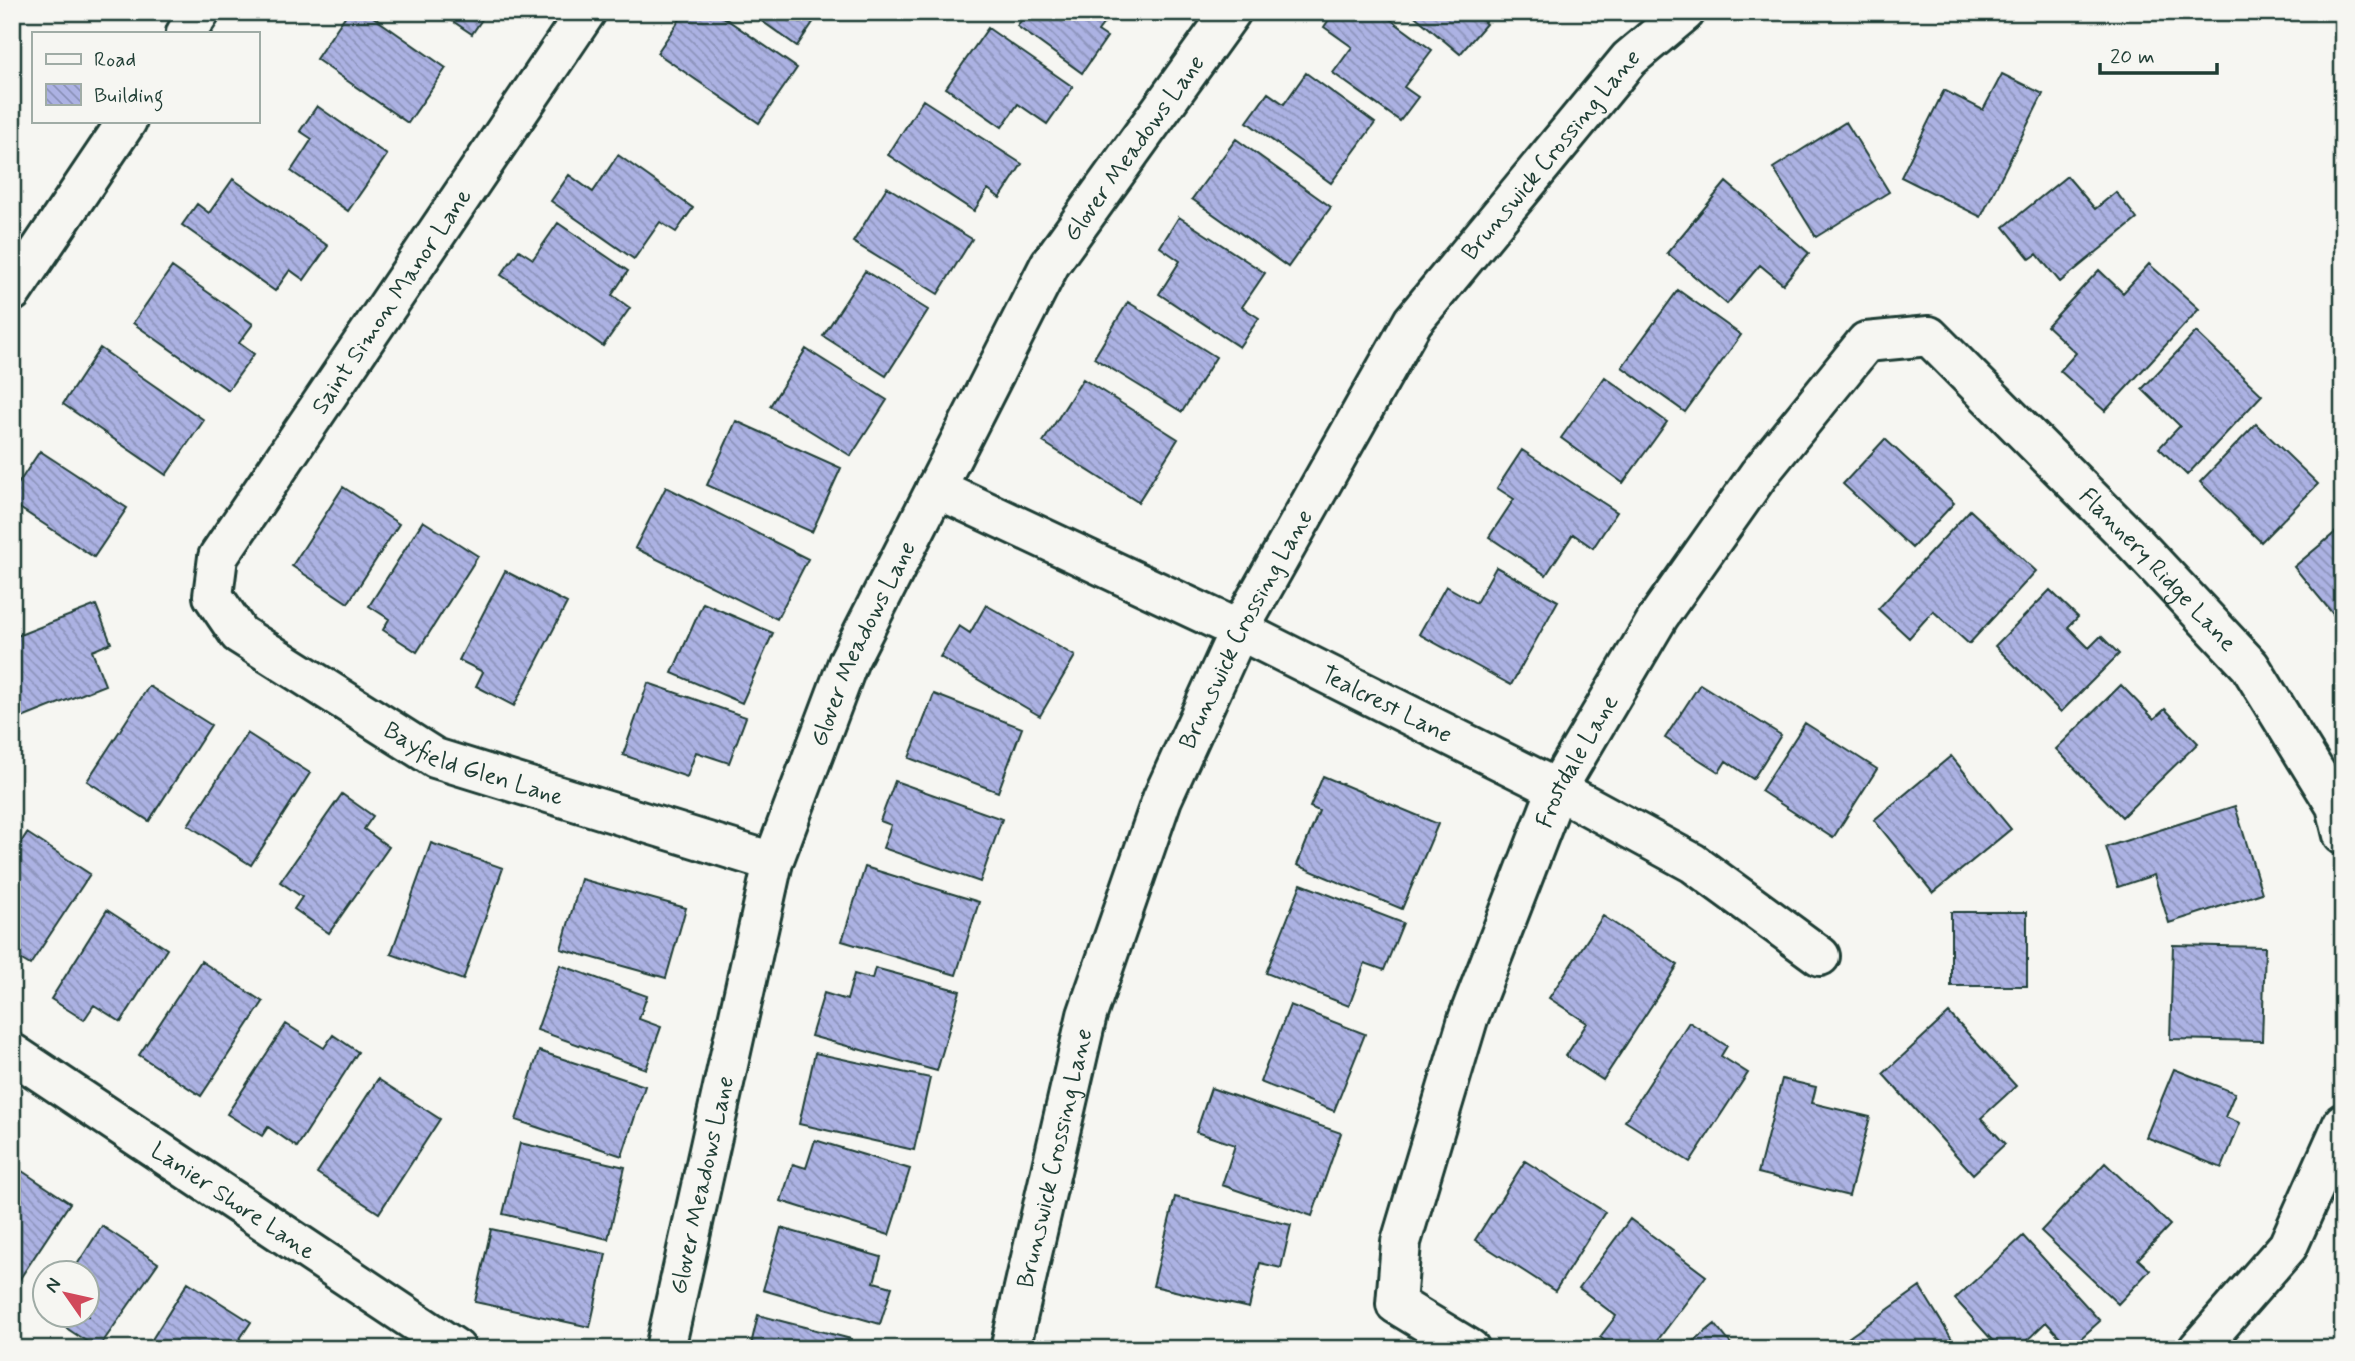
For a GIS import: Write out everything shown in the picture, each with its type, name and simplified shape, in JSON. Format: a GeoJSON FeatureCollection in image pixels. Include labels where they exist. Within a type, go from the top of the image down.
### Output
{"type":"FeatureCollection","features":[{"type":"Feature","properties":{"kind":"street"},"geometry":{"type":"LineString","coordinates":[[187,32],[200,12]]}},
{"type":"Feature","properties":{"kind":"street","name":"Saint Simon Manor Lane"},"geometry":{"type":"LineString","coordinates":[[213,596],[218,557],[586,12]]}},
{"type":"Feature","properties":{"kind":"street","name":"Glover Meadows Lane"},"geometry":{"type":"LineString","coordinates":[[665,1349],[773,862],[849,660],[1050,264],[1231,12]]}},
{"type":"Feature","properties":{"kind":"street","name":"Brunswick Crossing Lane"},"geometry":{"type":"LineString","coordinates":[[1010,1349],[1087,1015],[1162,799],[1239,630],[1413,321],[1629,59],[1685,12]]}},
{"type":"Feature","properties":{"kind":"street"},"geometry":{"type":"LineString","coordinates":[[12,292],[126,122]]}},
{"type":"Feature","properties":{"kind":"street","name":"Frostdale Lane"},"geometry":{"type":"LineString","coordinates":[[1470,1349],[1396,1304],[1401,1242],[1468,1019],[1557,789],[1659,616],[1759,474],[1866,341],[1929,336]]}},
{"type":"Feature","properties":{"kind":"street","name":"Flannery Ridge Lane"},"geometry":{"type":"LineString","coordinates":[[1929,336],[2132,539],[2250,666],[2336,806],[2343,835]]}},
{"type":"Feature","properties":{"kind":"street","name":"Tealcrest Lane"},"geometry":{"type":"LineString","coordinates":[[936,488],[1239,630],[1557,789],[1693,863],[1820,956]]}},
{"type":"Feature","properties":{"kind":"street","name":"Bayfield Glen Lane"},"geometry":{"type":"LineString","coordinates":[[213,596],[239,634],[435,758],[773,862]]}},
{"type":"Feature","properties":{"kind":"street","name":"Lanier Shore Lane"},"geometry":{"type":"LineString","coordinates":[[12,1053],[456,1349]]}},
{"type":"Feature","properties":{"kind":"street"},"geometry":{"type":"LineString","coordinates":[[2198,1349],[2288,1246],[2343,1123]]}},
{"type":"Feature","properties":{"kind":"building"},"geometry":{"type":"Polygon","coordinates":[[[348,12],[366,12],[446,68],[408,123],[316,59],[348,12]]]}},
{"type":"Feature","properties":{"kind":"building"},"geometry":{"type":"Polygon","coordinates":[[[439,12],[487,12],[472,34],[439,12]]]}},
{"type":"Feature","properties":{"kind":"building"},"geometry":{"type":"Polygon","coordinates":[[[685,12],[716,12],[797,68],[759,123],[657,53],[685,12]]]}},
{"type":"Feature","properties":{"kind":"building"},"geometry":{"type":"Polygon","coordinates":[[[749,12],[820,12],[797,46],[749,12]]]}},
{"type":"Feature","properties":{"kind":"building"},"geometry":{"type":"Polygon","coordinates":[[[1027,12],[1112,12],[1098,31],[1107,37],[1082,73],[1017,26],[1027,12]]]}},
{"type":"Feature","properties":{"kind":"building"},"geometry":{"type":"Polygon","coordinates":[[[1334,12],[1380,12],[1432,50],[1404,87],[1418,97],[1400,121],[1333,73],[1352,47],[1324,27],[1334,12]]]}},
{"type":"Feature","properties":{"kind":"building"},"geometry":{"type":"Polygon","coordinates":[[[1410,12],[1486,12],[1481,19],[1486,24],[1460,54],[1410,12]]]}},
{"type":"Feature","properties":{"kind":"building"},"geometry":{"type":"Polygon","coordinates":[[[988,28],[1073,87],[1047,124],[1018,104],[1002,127],[946,88],[988,28]]]}},
{"type":"Feature","properties":{"kind":"building"},"geometry":{"type":"Polygon","coordinates":[[[1306,73],[1375,123],[1331,183],[1247,122],[1268,93],[1284,104],[1306,73]]]}},
{"type":"Feature","properties":{"kind":"building"},"geometry":{"type":"Polygon","coordinates":[[[2002,74],[2043,94],[1981,217],[1901,177],[1944,90],[1983,110],[2002,74]]]}},
{"type":"Feature","properties":{"kind":"building"},"geometry":{"type":"Polygon","coordinates":[[[923,100],[1022,164],[1000,198],[988,189],[974,211],[888,155],[923,100]]]}},
{"type":"Feature","properties":{"kind":"building"},"geometry":{"type":"Polygon","coordinates":[[[317,106],[387,155],[348,211],[291,171],[312,139],[300,131],[317,106]]]}},
{"type":"Feature","properties":{"kind":"building"},"geometry":{"type":"Polygon","coordinates":[[[1846,122],[1889,192],[1816,237],[1773,168],[1846,122]]]}},
{"type":"Feature","properties":{"kind":"building"},"geometry":{"type":"Polygon","coordinates":[[[1236,139],[1331,207],[1288,267],[1192,199],[1236,139]]]}},
{"type":"Feature","properties":{"kind":"building"},"geometry":{"type":"Polygon","coordinates":[[[618,155],[693,208],[676,232],[660,222],[634,259],[551,201],[569,175],[593,192],[618,155]]]}},
{"type":"Feature","properties":{"kind":"building"},"geometry":{"type":"Polygon","coordinates":[[[2067,176],[2095,209],[2116,192],[2137,219],[2060,282],[2037,254],[2030,259],[2004,227],[2067,176]]]}},
{"type":"Feature","properties":{"kind":"building"},"geometry":{"type":"Polygon","coordinates":[[[233,179],[328,246],[304,280],[290,270],[275,291],[182,225],[197,204],[209,213],[233,179]]]}},
{"type":"Feature","properties":{"kind":"building"},"geometry":{"type":"Polygon","coordinates":[[[1726,182],[1809,253],[1783,284],[1760,265],[1727,304],[1667,253],[1726,182]]]}},
{"type":"Feature","properties":{"kind":"building"},"geometry":{"type":"Polygon","coordinates":[[[887,187],[972,239],[938,294],[853,242],[887,187]]]}},
{"type":"Feature","properties":{"kind":"building"},"geometry":{"type":"Polygon","coordinates":[[[1179,217],[1265,273],[1242,307],[1259,318],[1239,347],[1159,294],[1180,261],[1160,247],[1179,217]]]}},
{"type":"Feature","properties":{"kind":"building"},"geometry":{"type":"Polygon","coordinates":[[[558,223],[628,271],[612,295],[630,308],[603,346],[501,275],[519,250],[533,259],[558,223]]]}},
{"type":"Feature","properties":{"kind":"building"},"geometry":{"type":"Polygon","coordinates":[[[2149,264],[2199,309],[2105,411],[2060,371],[2076,353],[2047,326],[2099,270],[2123,293],[2149,264]]]}},
{"type":"Feature","properties":{"kind":"building"},"geometry":{"type":"Polygon","coordinates":[[[172,267],[253,324],[239,343],[254,354],[228,390],[133,323],[172,267]]]}},
{"type":"Feature","properties":{"kind":"building"},"geometry":{"type":"Polygon","coordinates":[[[865,271],[928,310],[886,376],[823,336],[865,271]]]}},
{"type":"Feature","properties":{"kind":"building"},"geometry":{"type":"Polygon","coordinates":[[[1678,290],[1741,335],[1685,412],[1622,367],[1678,290]]]}},
{"type":"Feature","properties":{"kind":"building"},"geometry":{"type":"Polygon","coordinates":[[[1128,302],[1216,357],[1182,412],[1094,358],[1128,302]]]}},
{"type":"Feature","properties":{"kind":"building"},"geometry":{"type":"Polygon","coordinates":[[[2196,332],[2262,395],[2187,475],[2159,448],[2180,426],[2142,389],[2196,332]]]}},
{"type":"Feature","properties":{"kind":"building"},"geometry":{"type":"Polygon","coordinates":[[[100,348],[204,420],[166,475],[63,404],[100,348]]]}},
{"type":"Feature","properties":{"kind":"building"},"geometry":{"type":"Polygon","coordinates":[[[806,349],[887,400],[851,456],[770,406],[806,349]]]}},
{"type":"Feature","properties":{"kind":"building"},"geometry":{"type":"Polygon","coordinates":[[[1605,377],[1667,422],[1623,483],[1561,438],[1605,377]]]}},
{"type":"Feature","properties":{"kind":"building"},"geometry":{"type":"Polygon","coordinates":[[[1083,379],[1178,439],[1138,502],[1043,442],[1083,379]]]}},
{"type":"Feature","properties":{"kind":"building"},"geometry":{"type":"Polygon","coordinates":[[[736,421],[841,468],[812,532],[707,485],[736,421]]]}},
{"type":"Feature","properties":{"kind":"building"},"geometry":{"type":"Polygon","coordinates":[[[2256,424],[2318,484],[2261,542],[2200,482],[2256,424]]]}},
{"type":"Feature","properties":{"kind":"building"},"geometry":{"type":"Polygon","coordinates":[[[1885,439],[1954,503],[1912,548],[1843,484],[1885,439]]]}},
{"type":"Feature","properties":{"kind":"building"},"geometry":{"type":"Polygon","coordinates":[[[1522,450],[1617,512],[1593,548],[1573,534],[1546,575],[1489,537],[1514,499],[1497,488],[1522,450]]]}},
{"type":"Feature","properties":{"kind":"building"},"geometry":{"type":"Polygon","coordinates":[[[40,451],[127,508],[94,557],[12,503],[12,493],[40,451]]]}},
{"type":"Feature","properties":{"kind":"building"},"geometry":{"type":"Polygon","coordinates":[[[343,487],[399,524],[348,603],[292,566],[343,487]]]}},
{"type":"Feature","properties":{"kind":"building"},"geometry":{"type":"Polygon","coordinates":[[[666,487],[808,559],[777,619],[635,548],[666,487]]]}},
{"type":"Feature","properties":{"kind":"building"},"geometry":{"type":"Polygon","coordinates":[[[1970,510],[2036,571],[1969,644],[1933,611],[1909,638],[1878,609],[1970,510]]]}},
{"type":"Feature","properties":{"kind":"building"},"geometry":{"type":"Polygon","coordinates":[[[423,521],[478,556],[417,652],[383,630],[389,619],[369,606],[423,521]]]}},
{"type":"Feature","properties":{"kind":"building"},"geometry":{"type":"Polygon","coordinates":[[[2343,526],[2343,624],[2342,625],[2294,567],[2343,526]]]}},
{"type":"Feature","properties":{"kind":"building"},"geometry":{"type":"Polygon","coordinates":[[[1496,567],[1558,601],[1511,685],[1419,634],[1446,586],[1476,603],[1496,567]]]}},
{"type":"Feature","properties":{"kind":"building"},"geometry":{"type":"Polygon","coordinates":[[[505,571],[567,603],[514,706],[476,686],[483,672],[459,660],[505,571]]]}},
{"type":"Feature","properties":{"kind":"building"},"geometry":{"type":"Polygon","coordinates":[[[2050,590],[2078,617],[2068,627],[2089,648],[2101,636],[2119,654],[2061,712],[1995,646],[2050,590]]]}},
{"type":"Feature","properties":{"kind":"building"},"geometry":{"type":"Polygon","coordinates":[[[703,603],[773,633],[742,703],[672,673],[703,603]]]}},
{"type":"Feature","properties":{"kind":"building"},"geometry":{"type":"Polygon","coordinates":[[[96,605],[111,643],[92,651],[105,685],[12,722],[12,638],[96,605]]]}},
{"type":"Feature","properties":{"kind":"building"},"geometry":{"type":"Polygon","coordinates":[[[986,605],[1075,656],[1040,716],[940,657],[959,626],[970,633],[986,605]]]}},
{"type":"Feature","properties":{"kind":"building"},"geometry":{"type":"Polygon","coordinates":[[[648,683],[746,717],[729,763],[696,752],[687,777],[623,755],[648,683]]]}},
{"type":"Feature","properties":{"kind":"building"},"geometry":{"type":"Polygon","coordinates":[[[1700,684],[1781,735],[1753,779],[1726,761],[1719,772],[1665,738],[1700,684]]]}},
{"type":"Feature","properties":{"kind":"building"},"geometry":{"type":"Polygon","coordinates":[[[2121,685],[2154,719],[2165,709],[2198,743],[2122,817],[2056,749],[2121,685]]]}},
{"type":"Feature","properties":{"kind":"building"},"geometry":{"type":"Polygon","coordinates":[[[149,686],[211,725],[149,821],[87,781],[149,686]]]}},
{"type":"Feature","properties":{"kind":"building"},"geometry":{"type":"Polygon","coordinates":[[[934,694],[1022,728],[998,792],[909,758],[934,694]]]}},
{"type":"Feature","properties":{"kind":"building"},"geometry":{"type":"Polygon","coordinates":[[[1805,723],[1877,769],[1833,838],[1761,791],[1805,723]]]}},
{"type":"Feature","properties":{"kind":"building"},"geometry":{"type":"Polygon","coordinates":[[[247,733],[310,773],[251,865],[188,825],[247,733]]]}},
{"type":"Feature","properties":{"kind":"building"},"geometry":{"type":"Polygon","coordinates":[[[1951,756],[2011,829],[1933,893],[1874,820],[1951,756]]]}},
{"type":"Feature","properties":{"kind":"building"},"geometry":{"type":"Polygon","coordinates":[[[1323,776],[1438,824],[1402,909],[1297,865],[1319,811],[1310,807],[1323,776]]]}},
{"type":"Feature","properties":{"kind":"building"},"geometry":{"type":"Polygon","coordinates":[[[895,781],[1002,819],[980,882],[883,848],[891,825],[880,821],[895,781]]]}},
{"type":"Feature","properties":{"kind":"building"},"geometry":{"type":"Polygon","coordinates":[[[342,794],[373,816],[364,829],[389,847],[329,933],[294,909],[302,897],[280,882],[342,794]]]}},
{"type":"Feature","properties":{"kind":"building"},"geometry":{"type":"Polygon","coordinates":[[[2235,806],[2262,893],[2169,923],[2154,875],[2118,887],[2106,847],[2235,806]]]}},
{"type":"Feature","properties":{"kind":"building"},"geometry":{"type":"Polygon","coordinates":[[[27,833],[90,874],[30,965],[12,954],[12,856],[27,833]]]}},
{"type":"Feature","properties":{"kind":"building"},"geometry":{"type":"Polygon","coordinates":[[[431,843],[503,868],[463,980],[391,954],[431,843]]]}},
{"type":"Feature","properties":{"kind":"building"},"geometry":{"type":"Polygon","coordinates":[[[865,867],[979,902],[956,975],[842,941],[865,867]]]}},
{"type":"Feature","properties":{"kind":"building"},"geometry":{"type":"Polygon","coordinates":[[[581,879],[686,908],[666,978],[561,949],[581,879]]]}},
{"type":"Feature","properties":{"kind":"building"},"geometry":{"type":"Polygon","coordinates":[[[1301,884],[1403,923],[1384,970],[1365,963],[1349,1006],[1266,973],[1301,884]]]}},
{"type":"Feature","properties":{"kind":"building"},"geometry":{"type":"Polygon","coordinates":[[[107,910],[167,949],[121,1022],[94,1005],[84,1020],[51,999],[107,910]]]}},
{"type":"Feature","properties":{"kind":"building"},"geometry":{"type":"Polygon","coordinates":[[[1951,912],[2027,912],[2027,986],[1951,986],[1951,912]]]}},
{"type":"Feature","properties":{"kind":"building"},"geometry":{"type":"Polygon","coordinates":[[[1603,916],[1678,965],[1603,1080],[1566,1056],[1587,1023],[1549,998],[1603,916]]]}},
{"type":"Feature","properties":{"kind":"building"},"geometry":{"type":"Polygon","coordinates":[[[2173,945],[2265,947],[2262,1041],[2170,1039],[2173,945]]]}},
{"type":"Feature","properties":{"kind":"building"},"geometry":{"type":"Polygon","coordinates":[[[201,961],[263,1002],[201,1096],[139,1055],[201,961]]]}},
{"type":"Feature","properties":{"kind":"building"},"geometry":{"type":"Polygon","coordinates":[[[560,965],[647,996],[639,1019],[661,1027],[646,1069],[537,1030],[560,965]]]}},
{"type":"Feature","properties":{"kind":"building"},"geometry":{"type":"Polygon","coordinates":[[[875,968],[960,991],[937,1071],[811,1036],[824,993],[847,1000],[854,974],[872,979],[875,968]]]}},
{"type":"Feature","properties":{"kind":"building"},"geometry":{"type":"Polygon","coordinates":[[[1290,1005],[1365,1034],[1334,1111],[1260,1082],[1290,1005]]]}},
{"type":"Feature","properties":{"kind":"building"},"geometry":{"type":"Polygon","coordinates":[[[1949,1013],[2016,1086],[1981,1118],[2005,1144],[1973,1174],[1883,1074],[1949,1013]]]}},
{"type":"Feature","properties":{"kind":"building"},"geometry":{"type":"Polygon","coordinates":[[[1689,1022],[1727,1046],[1721,1056],[1748,1073],[1690,1162],[1625,1121],[1689,1022]]]}},
{"type":"Feature","properties":{"kind":"building"},"geometry":{"type":"Polygon","coordinates":[[[286,1024],[324,1048],[333,1035],[358,1052],[297,1147],[268,1127],[262,1136],[227,1114],[286,1024]]]}},
{"type":"Feature","properties":{"kind":"building"},"geometry":{"type":"Polygon","coordinates":[[[539,1051],[645,1086],[622,1156],[516,1120],[539,1051]]]}},
{"type":"Feature","properties":{"kind":"building"},"geometry":{"type":"Polygon","coordinates":[[[815,1053],[930,1078],[914,1150],[799,1124],[815,1053]]]}},
{"type":"Feature","properties":{"kind":"building"},"geometry":{"type":"Polygon","coordinates":[[[2174,1069],[2235,1093],[2225,1117],[2240,1123],[2222,1168],[2146,1137],[2174,1069]]]}},
{"type":"Feature","properties":{"kind":"building"},"geometry":{"type":"Polygon","coordinates":[[[378,1079],[440,1119],[379,1213],[317,1173],[378,1079]]]}},
{"type":"Feature","properties":{"kind":"building"},"geometry":{"type":"Polygon","coordinates":[[[1782,1079],[1816,1087],[1812,1103],[1870,1117],[1849,1196],[1758,1173],[1782,1079]]]}},
{"type":"Feature","properties":{"kind":"building"},"geometry":{"type":"Polygon","coordinates":[[[1211,1088],[1341,1133],[1312,1216],[1222,1185],[1235,1145],[1196,1132],[1211,1088]]]}},
{"type":"Feature","properties":{"kind":"building"},"geometry":{"type":"Polygon","coordinates":[[[815,1140],[910,1169],[889,1235],[781,1201],[793,1164],[806,1168],[815,1140]]]}},
{"type":"Feature","properties":{"kind":"building"},"geometry":{"type":"Polygon","coordinates":[[[520,1143],[625,1167],[608,1239],[503,1214],[520,1143]]]}},
{"type":"Feature","properties":{"kind":"building"},"geometry":{"type":"Polygon","coordinates":[[[1525,1161],[1605,1212],[1555,1291],[1475,1240],[1525,1161]]]}},
{"type":"Feature","properties":{"kind":"building"},"geometry":{"type":"Polygon","coordinates":[[[2105,1163],[2170,1225],[2138,1259],[2150,1270],[2118,1304],[2041,1231],[2105,1163]]]}},
{"type":"Feature","properties":{"kind":"building"},"geometry":{"type":"Polygon","coordinates":[[[13,1165],[70,1203],[17,1283],[12,1279],[13,1165]]]}},
{"type":"Feature","properties":{"kind":"building"},"geometry":{"type":"Polygon","coordinates":[[[1175,1197],[1291,1225],[1281,1268],[1260,1263],[1249,1308],[1153,1286],[1175,1197]]]}},
{"type":"Feature","properties":{"kind":"building"},"geometry":{"type":"Polygon","coordinates":[[[1630,1219],[1706,1276],[1651,1349],[1615,1349],[1600,1337],[1616,1316],[1579,1288],[1630,1219]]]}},
{"type":"Feature","properties":{"kind":"building"},"geometry":{"type":"Polygon","coordinates":[[[102,1226],[158,1263],[98,1349],[69,1330],[102,1330],[102,1260],[80,1260],[102,1226]]]}},
{"type":"Feature","properties":{"kind":"building"},"geometry":{"type":"Polygon","coordinates":[[[781,1228],[881,1257],[874,1282],[892,1287],[880,1324],[763,1290],[781,1228]]]}},
{"type":"Feature","properties":{"kind":"building"},"geometry":{"type":"Polygon","coordinates":[[[491,1229],[606,1254],[590,1327],[475,1302],[491,1229]]]}},
{"type":"Feature","properties":{"kind":"building"},"geometry":{"type":"Polygon","coordinates":[[[2023,1236],[2100,1321],[2070,1348],[2046,1322],[2018,1349],[2000,1349],[1955,1299],[2023,1236]]]}},
{"type":"Feature","properties":{"kind":"building"},"geometry":{"type":"Polygon","coordinates":[[[188,1282],[251,1322],[233,1349],[146,1349],[188,1282]]]}},
{"type":"Feature","properties":{"kind":"building"},"geometry":{"type":"Polygon","coordinates":[[[1920,1287],[1958,1349],[1855,1349],[1848,1338],[1920,1287]]]}},
{"type":"Feature","properties":{"kind":"building"},"geometry":{"type":"Polygon","coordinates":[[[758,1315],[851,1339],[848,1349],[750,1349],[758,1315]]]}},
{"type":"Feature","properties":{"kind":"building"},"geometry":{"type":"Polygon","coordinates":[[[1715,1324],[1735,1349],[1684,1349],[1715,1324]]]}},
{"type":"Feature","properties":{"kind":"building"},"geometry":{"type":"Polygon","coordinates":[[[278,1340],[292,1349],[273,1349],[278,1340]]]}},
{"type":"Feature","properties":{"kind":"building"},"geometry":{"type":"Polygon","coordinates":[[[1233,1341],[1234,1349],[1201,1349],[1233,1341]]]}}]}
